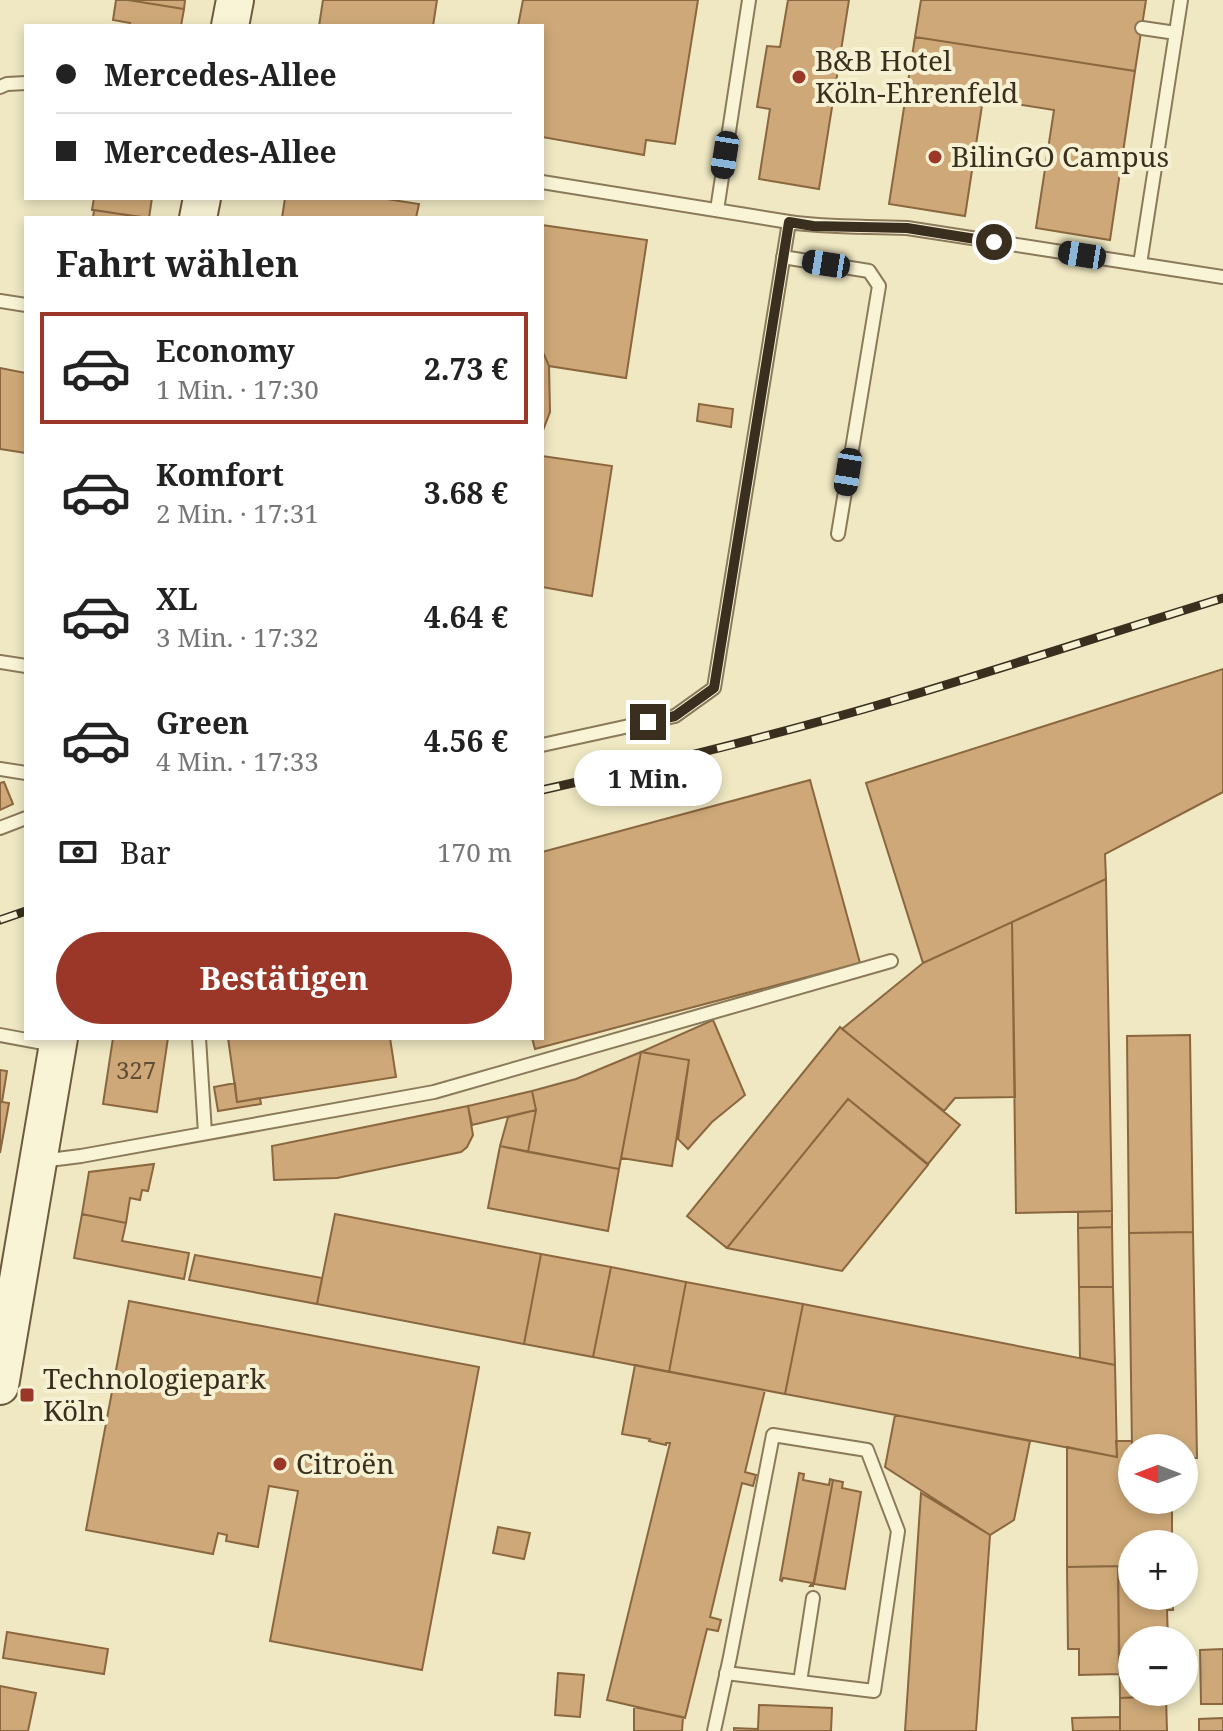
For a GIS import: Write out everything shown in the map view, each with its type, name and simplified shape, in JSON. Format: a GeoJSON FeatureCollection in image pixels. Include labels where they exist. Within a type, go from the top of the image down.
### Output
{"type":"FeatureCollection","features":[{"type":"Feature","properties":{"kind":"main road"},"geometry":{"type":"LineString","coordinates":[[230,24],[235,0]]}},
{"type":"Feature","properties":{"kind":"main road"},"geometry":{"type":"LineString","coordinates":[[0,1386],[6,1316],[38,1162],[58,1042]]}},
{"type":"Feature","properties":{"kind":"lane"},"geometry":{"type":"LineString","coordinates":[[717,210],[749,0]]}},
{"type":"Feature","properties":{"kind":"lane"},"geometry":{"type":"LineString","coordinates":[[1140,264],[1181,0]]}},
{"type":"Feature","properties":{"kind":"lane"},"geometry":{"type":"LineString","coordinates":[[1142,28],[1176,33]]}},
{"type":"Feature","properties":{"kind":"lane"},"geometry":{"type":"LineString","coordinates":[[0,87],[24,83]]}},
{"type":"Feature","properties":{"kind":"lane"},"geometry":{"type":"LineString","coordinates":[[544,182],[813,226],[907,228],[1223,277]]}},
{"type":"Feature","properties":{"kind":"lane"},"geometry":{"type":"LineString","coordinates":[[544,745],[675,716],[714,688],[789,222]]}},
{"type":"Feature","properties":{"kind":"lane"},"geometry":{"type":"LineString","coordinates":[[783,257],[869,271],[879,286],[838,534]]}},
{"type":"Feature","properties":{"kind":"lane"},"geometry":{"type":"LineString","coordinates":[[0,301],[24,305]]}},
{"type":"Feature","properties":{"kind":"lane"},"geometry":{"type":"LineString","coordinates":[[0,662],[24,666]]}},
{"type":"Feature","properties":{"kind":"lane"},"geometry":{"type":"LineString","coordinates":[[0,769],[24,773]]}},
{"type":"Feature","properties":{"kind":"lane"},"geometry":{"type":"LineString","coordinates":[[0,828],[24,819]]}},
{"type":"Feature","properties":{"kind":"lane"},"geometry":{"type":"LineString","coordinates":[[38,1162],[434,1092],[891,961]]}},
{"type":"Feature","properties":{"kind":"lane"},"geometry":{"type":"LineString","coordinates":[[0,1035],[24,1038]]}},
{"type":"Feature","properties":{"kind":"lane"},"geometry":{"type":"LineString","coordinates":[[199,1040],[205,1133]]}},
{"type":"Feature","properties":{"kind":"lane"},"geometry":{"type":"LineString","coordinates":[[714,1731],[773,1435],[867,1450],[898,1531],[874,1691],[726,1673]]}},
{"type":"Feature","properties":{"kind":"lane"},"geometry":{"type":"LineString","coordinates":[[800,1682],[813,1598]]}},
{"type":"Feature","properties":{"kind":"building"},"geometry":{"type":"Polygon","coordinates":[[[116,0],[184,9],[181,24],[130,24],[113,20],[116,0]]]}},
{"type":"Feature","properties":{"kind":"building"},"geometry":{"type":"Polygon","coordinates":[[[128,0],[185,0],[184,9],[128,0]]]}},
{"type":"Feature","properties":{"kind":"building"},"geometry":{"type":"Polygon","coordinates":[[[323,0],[437,0],[433,24],[319,24],[323,0]]]}},
{"type":"Feature","properties":{"kind":"building"},"geometry":{"type":"Polygon","coordinates":[[[523,0],[698,0],[675,144],[646,140],[644,155],[544,137],[544,24],[518,24],[523,0]]]}},
{"type":"Feature","properties":{"kind":"building","name":"B&B Hotel Köln-Ehrenfeld"},"geometry":{"type":"Polygon","coordinates":[[[788,0],[849,0],[819,189],[759,179],[770,109],[757,107],[767,46],[780,47],[788,0]]]}},
{"type":"Feature","properties":{"kind":"building"},"geometry":{"type":"Polygon","coordinates":[[[921,0],[1146,0],[1135,71],[915,37],[921,0]]]}},
{"type":"Feature","properties":{"kind":"building","name":"BilinGO Campus"},"geometry":{"type":"Polygon","coordinates":[[[915,37],[1135,71],[1110,240],[1036,228],[1054,110],[983,99],[965,216],[889,204],[915,37]]]}},
{"type":"Feature","properties":{"kind":"building"},"geometry":{"type":"Polygon","coordinates":[[[94,200],[152,200],[149,216],[92,210],[94,200]]]}},
{"type":"Feature","properties":{"kind":"building"},"geometry":{"type":"Polygon","coordinates":[[[285,200],[393,200],[419,204],[416,216],[282,216],[285,200]]]}},
{"type":"Feature","properties":{"kind":"building"},"geometry":{"type":"Polygon","coordinates":[[[94,210],[133,216],[93,216],[94,210]]]}},
{"type":"Feature","properties":{"kind":"building"},"geometry":{"type":"Polygon","coordinates":[[[544,225],[647,240],[626,378],[549,366],[544,355],[544,225]]]}},
{"type":"Feature","properties":{"kind":"building"},"geometry":{"type":"Polygon","coordinates":[[[544,355],[549,366],[550,412],[544,428],[544,355]]]}},
{"type":"Feature","properties":{"kind":"building"},"geometry":{"type":"Polygon","coordinates":[[[0,368],[24,373],[24,453],[0,449],[0,368]]]}},
{"type":"Feature","properties":{"kind":"building"},"geometry":{"type":"Polygon","coordinates":[[[699,404],[733,409],[731,427],[697,421],[699,404]]]}},
{"type":"Feature","properties":{"kind":"building"},"geometry":{"type":"Polygon","coordinates":[[[544,456],[612,466],[592,596],[544,587],[544,456]]]}},
{"type":"Feature","properties":{"kind":"building"},"geometry":{"type":"Polygon","coordinates":[[[1223,669],[1223,792],[1105,854],[1106,879],[923,963],[866,783],[1223,669]]]}},
{"type":"Feature","properties":{"kind":"building"},"geometry":{"type":"Polygon","coordinates":[[[810,780],[860,963],[535,1049],[533,1040],[544,1040],[544,851],[810,780]]]}},
{"type":"Feature","properties":{"kind":"building"},"geometry":{"type":"Polygon","coordinates":[[[4,782],[13,804],[0,810],[0,783],[4,782]]]}},
{"type":"Feature","properties":{"kind":"building"},"geometry":{"type":"Polygon","coordinates":[[[1106,879],[1112,1211],[1016,1213],[1012,922],[1106,879]]]}},
{"type":"Feature","properties":{"kind":"building"},"geometry":{"type":"Polygon","coordinates":[[[1012,922],[1015,1097],[955,1098],[944,1111],[842,1029],[923,963],[1012,922]]]}},
{"type":"Feature","properties":{"kind":"building"},"geometry":{"type":"Polygon","coordinates":[[[713,1020],[745,1095],[712,1122],[688,1149],[678,1139],[689,1060],[641,1052],[713,1020]]]}},
{"type":"Feature","properties":{"kind":"building"},"geometry":{"type":"Polygon","coordinates":[[[840,1027],[960,1125],[928,1164],[848,1099],[727,1248],[687,1216],[840,1027]]]}},
{"type":"Feature","properties":{"kind":"building"},"geometry":{"type":"Polygon","coordinates":[[[1190,1035],[1193,1232],[1129,1233],[1127,1036],[1190,1035]]]}},
{"type":"Feature","properties":{"kind":"building"},"geometry":{"type":"Polygon","coordinates":[[[113,1040],[168,1040],[157,1112],[103,1104],[113,1040]]]}},
{"type":"Feature","properties":{"kind":"building"},"geometry":{"type":"Polygon","coordinates":[[[228,1040],[390,1040],[396,1077],[237,1102],[228,1040]]]}},
{"type":"Feature","properties":{"kind":"building"},"geometry":{"type":"Polygon","coordinates":[[[641,1052],[689,1060],[672,1166],[621,1158],[641,1052]]]}},
{"type":"Feature","properties":{"kind":"building"},"geometry":{"type":"Polygon","coordinates":[[[641,1052],[619,1169],[528,1152],[536,1110],[532,1091],[576,1079],[641,1052]]]}},
{"type":"Feature","properties":{"kind":"building"},"geometry":{"type":"Polygon","coordinates":[[[0,1070],[7,1071],[2,1102],[9,1103],[0,1153],[0,1070]]]}},
{"type":"Feature","properties":{"kind":"building"},"geometry":{"type":"Polygon","coordinates":[[[235,1083],[237,1102],[260,1098],[261,1104],[218,1111],[214,1087],[235,1083]]]}},
{"type":"Feature","properties":{"kind":"building"},"geometry":{"type":"Polygon","coordinates":[[[532,1091],[536,1110],[472,1125],[468,1106],[532,1091]]]}},
{"type":"Feature","properties":{"kind":"building"},"geometry":{"type":"Polygon","coordinates":[[[848,1099],[928,1165],[842,1271],[727,1248],[848,1099]]]}},
{"type":"Feature","properties":{"kind":"building"},"geometry":{"type":"Polygon","coordinates":[[[468,1106],[473,1135],[461,1152],[337,1178],[274,1180],[272,1146],[468,1106]]]}},
{"type":"Feature","properties":{"kind":"building"},"geometry":{"type":"Polygon","coordinates":[[[536,1110],[528,1152],[500,1146],[508,1117],[536,1110]]]}},
{"type":"Feature","properties":{"kind":"building"},"geometry":{"type":"Polygon","coordinates":[[[500,1146],[619,1169],[608,1231],[488,1208],[500,1146]]]}},
{"type":"Feature","properties":{"kind":"building"},"geometry":{"type":"Polygon","coordinates":[[[154,1164],[148,1191],[142,1190],[140,1200],[130,1198],[126,1223],[82,1214],[89,1172],[154,1164]]]}},
{"type":"Feature","properties":{"kind":"building"},"geometry":{"type":"Polygon","coordinates":[[[1112,1211],[1112,1227],[1078,1228],[1078,1212],[1112,1211]]]}},
{"type":"Feature","properties":{"kind":"building"},"geometry":{"type":"Polygon","coordinates":[[[82,1214],[126,1223],[122,1241],[189,1253],[184,1279],[74,1258],[82,1214]]]}},
{"type":"Feature","properties":{"kind":"building"},"geometry":{"type":"Polygon","coordinates":[[[335,1214],[541,1254],[524,1344],[317,1304],[335,1214]]]}},
{"type":"Feature","properties":{"kind":"building"},"geometry":{"type":"Polygon","coordinates":[[[1112,1227],[1113,1287],[1079,1287],[1078,1228],[1112,1227]]]}},
{"type":"Feature","properties":{"kind":"building"},"geometry":{"type":"Polygon","coordinates":[[[1193,1232],[1197,1434],[1132,1434],[1129,1233],[1193,1232]]]}},
{"type":"Feature","properties":{"kind":"building"},"geometry":{"type":"Polygon","coordinates":[[[541,1254],[611,1267],[593,1357],[524,1344],[541,1254]]]}},
{"type":"Feature","properties":{"kind":"building"},"geometry":{"type":"Polygon","coordinates":[[[195,1255],[322,1278],[317,1304],[189,1280],[195,1255]]]}},
{"type":"Feature","properties":{"kind":"building"},"geometry":{"type":"Polygon","coordinates":[[[611,1267],[686,1282],[669,1372],[593,1357],[611,1267]]]}},
{"type":"Feature","properties":{"kind":"building"},"geometry":{"type":"Polygon","coordinates":[[[686,1282],[803,1304],[785,1394],[669,1372],[686,1282]]]}},
{"type":"Feature","properties":{"kind":"building"},"geometry":{"type":"Polygon","coordinates":[[[1079,1287],[1113,1287],[1115,1365],[1080,1358],[1079,1287]]]}},
{"type":"Feature","properties":{"kind":"building","name":"Citroën"},"geometry":{"type":"Polygon","coordinates":[[[129,1301],[479,1367],[422,1670],[270,1641],[298,1491],[269,1486],[258,1547],[226,1541],[227,1535],[218,1533],[213,1554],[86,1530],[129,1301]]]}},
{"type":"Feature","properties":{"kind":"building"},"geometry":{"type":"Polygon","coordinates":[[[803,1304],[1115,1365],[1117,1457],[785,1394],[803,1304]]]}},
{"type":"Feature","properties":{"kind":"building"},"geometry":{"type":"Polygon","coordinates":[[[635,1365],[765,1390],[745,1472],[756,1475],[753,1486],[742,1483],[710,1617],[721,1620],[718,1631],[707,1629],[685,1718],[607,1700],[670,1443],[666,1445],[622,1434],[635,1365]]]}},
{"type":"Feature","properties":{"kind":"building"},"geometry":{"type":"Polygon","coordinates":[[[895,1415],[1030,1441],[1014,1520],[990,1535],[885,1467],[895,1415]]]}},
{"type":"Feature","properties":{"kind":"building"},"geometry":{"type":"Polygon","coordinates":[[[1118,1441],[1118,1514],[1172,1514],[1172,1530],[1118,1530],[1118,1566],[1067,1567],[1067,1447],[1117,1457],[1118,1441]]]}},
{"type":"Feature","properties":{"kind":"building"},"geometry":{"type":"Polygon","coordinates":[[[799,1473],[804,1474],[803,1480],[829,1485],[830,1479],[833,1480],[813,1586],[810,1586],[812,1583],[780,1580],[799,1473]]]}},
{"type":"Feature","properties":{"kind":"building"},"geometry":{"type":"Polygon","coordinates":[[[833,1480],[843,1482],[842,1488],[861,1492],[845,1589],[814,1584],[833,1480]]]}},
{"type":"Feature","properties":{"kind":"building"},"geometry":{"type":"Polygon","coordinates":[[[921,1493],[990,1535],[976,1731],[905,1731],[921,1493]]]}},
{"type":"Feature","properties":{"kind":"building"},"geometry":{"type":"Polygon","coordinates":[[[498,1527],[530,1533],[524,1559],[493,1553],[498,1527]]]}},
{"type":"Feature","properties":{"kind":"building"},"geometry":{"type":"Polygon","coordinates":[[[1118,1566],[1118,1674],[1079,1675],[1079,1649],[1068,1649],[1067,1567],[1118,1566]]]}},
{"type":"Feature","properties":{"kind":"building"},"geometry":{"type":"Polygon","coordinates":[[[1119,1610],[1167,1610],[1168,1626],[1119,1626],[1119,1610]]]}},
{"type":"Feature","properties":{"kind":"building"},"geometry":{"type":"Polygon","coordinates":[[[7,1632],[108,1649],[104,1674],[3,1658],[7,1632]]]}},
{"type":"Feature","properties":{"kind":"building"},"geometry":{"type":"Polygon","coordinates":[[[1223,1649],[1223,1704],[1201,1704],[1200,1650],[1223,1649]]]}},
{"type":"Feature","properties":{"kind":"building"},"geometry":{"type":"Polygon","coordinates":[[[558,1673],[584,1675],[580,1717],[555,1715],[558,1673]]]}},
{"type":"Feature","properties":{"kind":"building"},"geometry":{"type":"Polygon","coordinates":[[[0,1686],[36,1693],[28,1731],[0,1731],[0,1686]]]}},
{"type":"Feature","properties":{"kind":"building"},"geometry":{"type":"Polygon","coordinates":[[[759,1705],[832,1708],[831,1731],[734,1731],[734,1728],[758,1729],[759,1705]]]}},
{"type":"Feature","properties":{"kind":"building"},"geometry":{"type":"Polygon","coordinates":[[[1120,1706],[1166,1706],[1167,1731],[1120,1731],[1120,1706]]]}},
{"type":"Feature","properties":{"kind":"building"},"geometry":{"type":"Polygon","coordinates":[[[634,1707],[683,1717],[682,1731],[634,1731],[634,1707]]]}},
{"type":"Feature","properties":{"kind":"building"},"geometry":{"type":"Polygon","coordinates":[[[1120,1717],[1120,1731],[1073,1731],[1072,1718],[1120,1717]]]}},
{"type":"Feature","properties":{"kind":"building"},"geometry":{"type":"Polygon","coordinates":[[[1223,1718],[1223,1731],[1199,1731],[1199,1719],[1223,1718]]]}},
{"type":"Feature","properties":{"kind":"railway"},"geometry":{"type":"LineString","coordinates":[[544,790],[858,711],[1223,598]]}},
{"type":"Feature","properties":{"kind":"railway"},"geometry":{"type":"LineString","coordinates":[[0,920],[24,912]]}},
{"type":"Feature","properties":{"kind":"place","name":"B&B Hotel Köln-Ehrenfeld"},"geometry":{"type":"Point","coordinates":[799,77]}},
{"type":"Feature","properties":{"kind":"place","name":"BilinGO Campus"},"geometry":{"type":"Point","coordinates":[935,157]}},
{"type":"Feature","properties":{"kind":"place","name":"Technologiepark Köln"},"geometry":{"type":"Point","coordinates":[27,1395]}},
{"type":"Feature","properties":{"kind":"place","name":"Citroën"},"geometry":{"type":"Point","coordinates":[280,1464]}},
{"type":"Feature","properties":{"kind":"route"},"geometry":{"type":"LineString","coordinates":[[648,722],[675,716],[714,688],[789,222],[813,226],[907,228],[994,242]]}}]}
